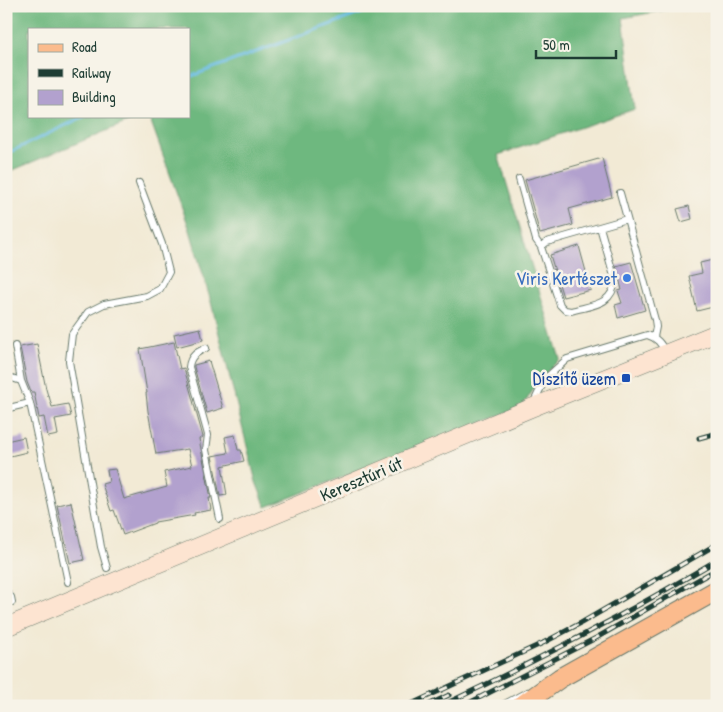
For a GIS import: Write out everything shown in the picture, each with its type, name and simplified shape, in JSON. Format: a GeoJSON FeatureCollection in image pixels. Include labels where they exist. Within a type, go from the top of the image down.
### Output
{"type":"FeatureCollection","features":[{"type":"Feature","properties":{"kind":"main road","name":"Keresztúri út"},"geometry":{"type":"LineString","coordinates":[[6,627],[717,332]]}},
{"type":"Feature","properties":{"kind":"main road"},"geometry":{"type":"LineString","coordinates":[[521,706],[560,678],[717,590]]}},
{"type":"Feature","properties":{"kind":"main road"},"geometry":{"type":"LineString","coordinates":[[539,706],[594,659]]}},
{"type":"Feature","properties":{"kind":"lane"},"geometry":{"type":"LineString","coordinates":[[519,179],[536,240],[542,247],[560,305],[565,310],[571,311],[607,300],[614,289],[614,280],[600,227]]}},
{"type":"Feature","properties":{"kind":"lane"},"geometry":{"type":"LineString","coordinates":[[106,568],[69,361],[72,334],[88,312],[104,304],[147,296],[160,289],[169,272],[162,244],[139,183]]}},
{"type":"Feature","properties":{"kind":"lane"},"geometry":{"type":"LineString","coordinates":[[620,193],[655,320],[654,338]]}},
{"type":"Feature","properties":{"kind":"lane"},"geometry":{"type":"LineString","coordinates":[[542,247],[547,242],[627,219]]}},
{"type":"Feature","properties":{"kind":"lane"},"geometry":{"type":"LineString","coordinates":[[531,408],[545,379],[567,359],[647,335],[661,343],[666,354]]}},
{"type":"Feature","properties":{"kind":"lane"},"geometry":{"type":"LineString","coordinates":[[15,346],[21,381],[30,403],[68,582]]}},
{"type":"Feature","properties":{"kind":"lane"},"geometry":{"type":"LineString","coordinates":[[206,348],[198,351],[190,360],[189,367],[208,434],[206,450],[220,519]]}},
{"type":"Feature","properties":{"kind":"lane"},"geometry":{"type":"LineString","coordinates":[[6,381],[12,378],[21,381]]}},
{"type":"Feature","properties":{"kind":"lane"},"geometry":{"type":"LineString","coordinates":[[6,406],[9,408],[30,403]]}},
{"type":"Feature","properties":{"kind":"lane"},"geometry":{"type":"LineString","coordinates":[[6,592],[11,597],[12,602]]}},
{"type":"Feature","properties":{"kind":"lane"},"geometry":{"type":"LineString","coordinates":[[501,706],[524,693],[560,678]]}},
{"type":"Feature","properties":{"kind":"green space"},"geometry":{"type":"Polygon","coordinates":[[[6,6],[671,6],[671,9],[623,18],[635,109],[498,155],[560,359],[541,378],[522,407],[266,507],[256,482],[211,302],[190,230],[150,118],[190,118],[190,28],[28,28],[28,118],[137,118],[6,173],[6,6]]]}},
{"type":"Feature","properties":{"kind":"building"},"geometry":{"type":"Polygon","coordinates":[[[602,158],[612,197],[569,209],[573,225],[540,234],[525,180],[602,158]]]}},
{"type":"Feature","properties":{"kind":"building"},"geometry":{"type":"Polygon","coordinates":[[[689,206],[692,219],[681,222],[677,209],[689,206]]]}},
{"type":"Feature","properties":{"kind":"building"},"geometry":{"type":"Polygon","coordinates":[[[579,246],[591,290],[563,297],[550,255],[579,246]]]}},
{"type":"Feature","properties":{"kind":"building"},"geometry":{"type":"Polygon","coordinates":[[[717,259],[717,267],[710,269],[717,297],[717,306],[697,311],[689,276],[702,273],[700,263],[717,259]]]}},
{"type":"Feature","properties":{"kind":"building","name":"Viris Kertészet"},"geometry":{"type":"Polygon","coordinates":[[[631,262],[645,310],[618,318],[615,305],[622,303],[618,291],[622,290],[616,266],[631,262]]]}},
{"type":"Feature","properties":{"kind":"building"},"geometry":{"type":"Polygon","coordinates":[[[200,328],[203,340],[177,347],[174,334],[200,328]]]}},
{"type":"Feature","properties":{"kind":"building"},"geometry":{"type":"Polygon","coordinates":[[[174,342],[180,369],[184,368],[203,437],[199,439],[211,498],[209,498],[211,510],[194,513],[195,515],[155,522],[123,535],[114,510],[111,511],[102,484],[109,482],[107,470],[115,469],[124,499],[167,487],[164,472],[192,466],[188,449],[156,454],[148,411],[140,349],[174,342]]]}},
{"type":"Feature","properties":{"kind":"building"},"geometry":{"type":"Polygon","coordinates":[[[37,344],[46,389],[52,407],[68,404],[71,416],[55,419],[58,435],[48,437],[44,417],[39,418],[34,392],[31,392],[27,382],[20,347],[37,344]]]}},
{"type":"Feature","properties":{"kind":"building"},"geometry":{"type":"Polygon","coordinates":[[[209,361],[223,408],[207,413],[194,365],[209,361]]]}},
{"type":"Feature","properties":{"kind":"building"},"geometry":{"type":"Polygon","coordinates":[[[235,435],[238,450],[241,450],[244,461],[222,466],[227,495],[220,496],[212,456],[228,453],[225,437],[235,435]]]}},
{"type":"Feature","properties":{"kind":"building"},"geometry":{"type":"Polygon","coordinates":[[[24,437],[27,452],[6,457],[6,441],[24,437]]]}},
{"type":"Feature","properties":{"kind":"building"},"geometry":{"type":"Polygon","coordinates":[[[71,502],[84,560],[70,563],[57,505],[71,502]]]}},
{"type":"Feature","properties":{"kind":"waterway"},"geometry":{"type":"LineString","coordinates":[[190,77],[380,6]]}},
{"type":"Feature","properties":{"kind":"waterway"},"geometry":{"type":"LineString","coordinates":[[6,154],[81,118]]}},
{"type":"Feature","properties":{"kind":"railway"},"geometry":{"type":"LineString","coordinates":[[699,438],[717,433]]}},
{"type":"Feature","properties":{"kind":"railway"},"geometry":{"type":"LineString","coordinates":[[407,706],[543,643],[717,544]]}},
{"type":"Feature","properties":{"kind":"railway"},"geometry":{"type":"LineString","coordinates":[[443,705],[582,636],[717,560]]}},
{"type":"Feature","properties":{"kind":"railway"},"geometry":{"type":"LineString","coordinates":[[463,706],[596,638],[717,569]]}},
{"type":"Feature","properties":{"kind":"railway"},"geometry":{"type":"LineString","coordinates":[[426,706],[449,695]]}},
{"type":"Feature","properties":{"kind":"place","name":"Viris Kertészet"},"geometry":{"type":"Point","coordinates":[627,278]}},
{"type":"Feature","properties":{"kind":"place","name":"Díszítő üzem"},"geometry":{"type":"Point","coordinates":[626,378]}}]}
